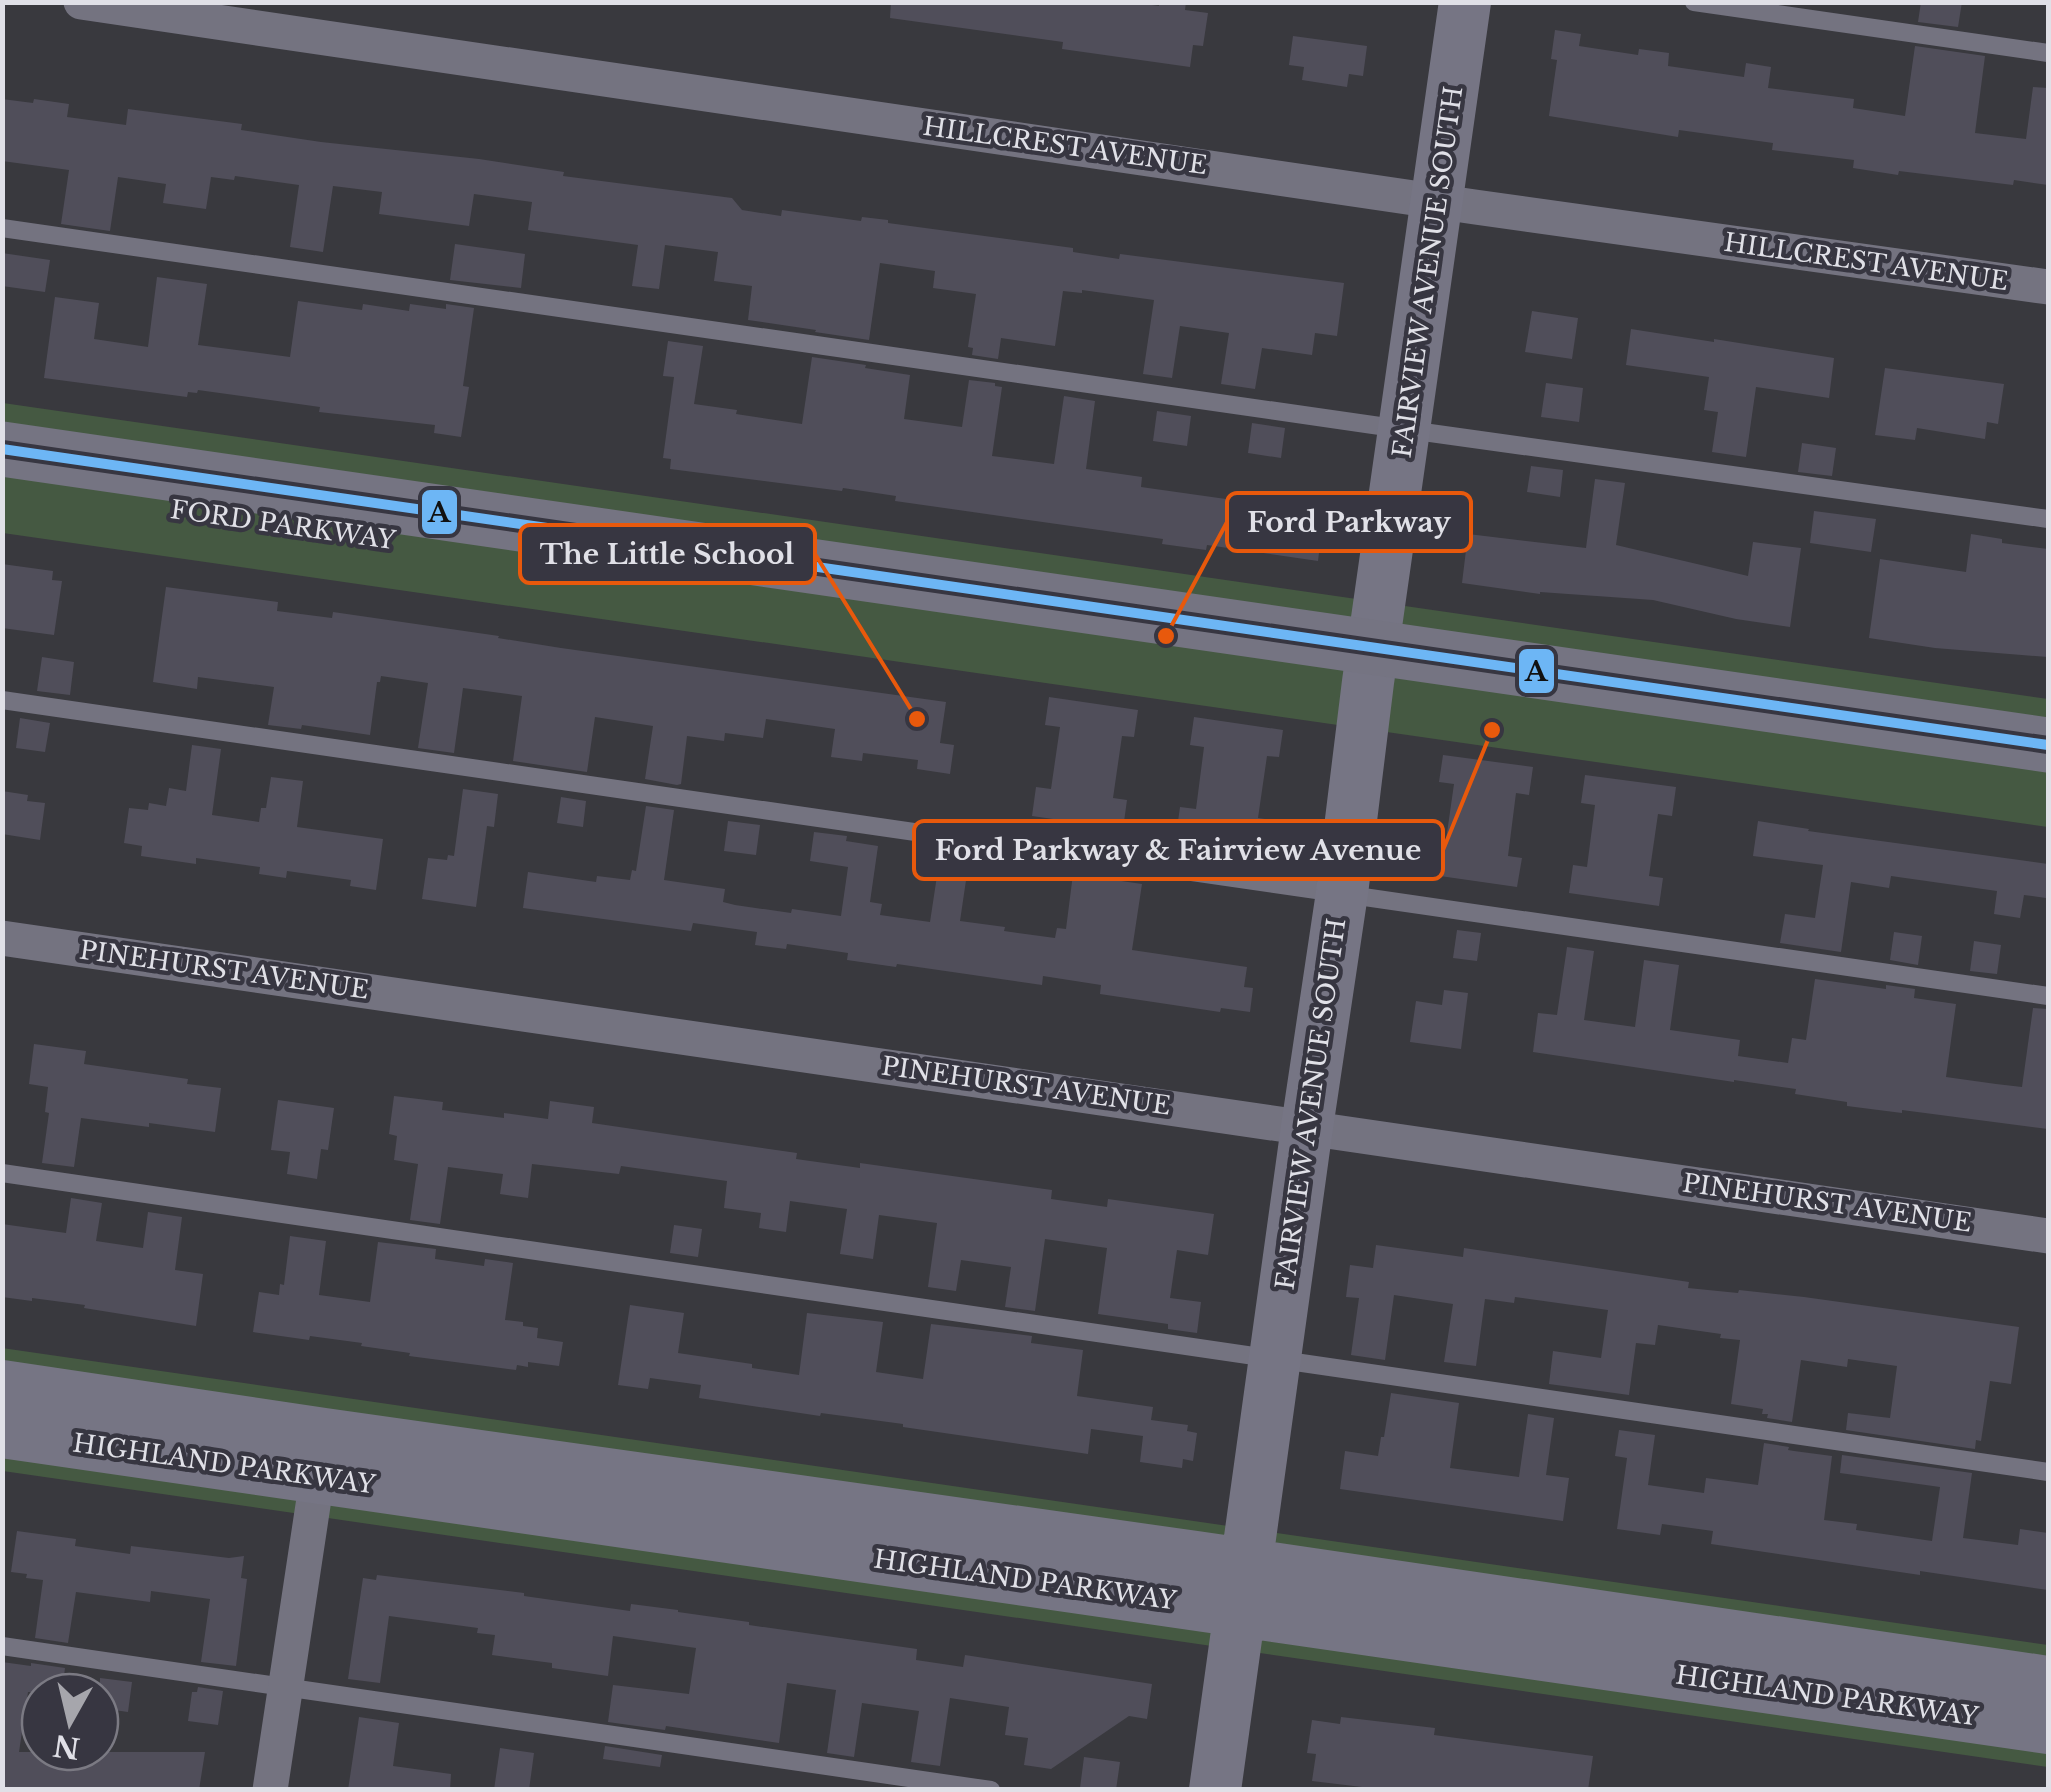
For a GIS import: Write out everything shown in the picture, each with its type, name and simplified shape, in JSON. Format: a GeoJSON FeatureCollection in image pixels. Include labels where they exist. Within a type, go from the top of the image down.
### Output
{"type":"FeatureCollection","features":[{"type":"Feature","properties":{"kind":"main road","name":"FORD PARKWAY"},"geometry":{"type":"LineString","coordinates":[[2,449],[2048,777]]}},
{"type":"Feature","properties":{"kind":"main road","name":"FORD PARKWAY"},"geometry":{"type":"LineString","coordinates":[[2,484],[1371,666],[2048,746]]}},
{"type":"Feature","properties":{"kind":"street","name":"HILLCREST AVENUE"},"geometry":{"type":"LineString","coordinates":[[81,2],[2048,287]]}},
{"type":"Feature","properties":{"kind":"street","name":"FAIRVIEW AVENUE SOUTH"},"geometry":{"type":"LineString","coordinates":[[1215,1790],[1466,2]]}},
{"type":"Feature","properties":{"kind":"street","name":"PINEHURST AVENUE"},"geometry":{"type":"LineString","coordinates":[[2,938],[2048,1236]]}},
{"type":"Feature","properties":{"kind":"street","name":"HIGHLAND PARKWAY"},"geometry":{"type":"LineString","coordinates":[[2,1386],[320,1456]]}},
{"type":"Feature","properties":{"kind":"street","name":"HIGHLAND PARKWAY"},"geometry":{"type":"LineString","coordinates":[[2,1432],[320,1456],[1243,1588],[2048,1682]]}},
{"type":"Feature","properties":{"kind":"street"},"geometry":{"type":"LineString","coordinates":[[270,1790],[320,1456]]}},
{"type":"Feature","properties":{"kind":"street","name":"HIGHLAND PARKWAY"},"geometry":{"type":"LineString","coordinates":[[1243,1588],[2048,1728]]}},
{"type":"Feature","properties":{"kind":"lane"},"geometry":{"type":"LineString","coordinates":[[1694,2],[2048,52]]}},
{"type":"Feature","properties":{"kind":"lane"},"geometry":{"type":"LineString","coordinates":[[2,228],[2048,519]]}},
{"type":"Feature","properties":{"kind":"lane"},"geometry":{"type":"LineString","coordinates":[[2,700],[2048,996]]}},
{"type":"Feature","properties":{"kind":"lane"},"geometry":{"type":"LineString","coordinates":[[2,1174],[2048,1472]]}},
{"type":"Feature","properties":{"kind":"lane"},"geometry":{"type":"LineString","coordinates":[[2,1646],[992,1790]]}},
{"type":"Feature","properties":{"kind":"green space"},"geometry":{"type":"Polygon","coordinates":[[[3,403],[2048,699],[2048,827],[3,533],[3,403]]]}},
{"type":"Feature","properties":{"kind":"green space"},"geometry":{"type":"Polygon","coordinates":[[[2,1348],[2048,1645],[2048,1767],[3,1471],[2,1348]]]}},
{"type":"Feature","properties":{"kind":"building"},"geometry":{"type":"Polygon","coordinates":[[[891,2],[1131,2],[1159,6],[1159,2],[1186,2],[1185,10],[1208,13],[1203,46],[1193,45],[1190,67],[1062,49],[1063,42],[890,18],[891,2]]]}},
{"type":"Feature","properties":{"kind":"building"},"geometry":{"type":"Polygon","coordinates":[[[1921,2],[1962,2],[1958,27],[1918,22],[1921,2]]]}},
{"type":"Feature","properties":{"kind":"building"},"geometry":{"type":"Polygon","coordinates":[[[1555,30],[1581,34],[1579,46],[1638,55],[1639,49],[1669,53],[1668,66],[1744,77],[1746,63],[1771,67],[1768,88],[1854,99],[1853,108],[1905,116],[1915,46],[1985,56],[1975,133],[2026,139],[2033,87],[2048,88],[2048,185],[2014,180],[2013,185],[1899,171],[1898,175],[1853,168],[1854,160],[1772,150],[1773,143],[1679,130],[1678,137],[1549,116],[1557,60],[1551,59],[1555,30]]]}},
{"type":"Feature","properties":{"kind":"building"},"geometry":{"type":"Polygon","coordinates":[[[1293,36],[1367,46],[1363,76],[1349,74],[1347,87],[1302,80],[1304,67],[1289,65],[1293,36]]]}},
{"type":"Feature","properties":{"kind":"building"},"geometry":{"type":"Polygon","coordinates":[[[2,99],[69,104],[67,117],[126,125],[128,109],[242,124],[241,130],[321,142],[479,159],[564,172],[563,176],[732,198],[742,210],[781,216],[782,210],[861,221],[862,217],[888,220],[1073,248],[1073,252],[1119,259],[1120,254],[1344,283],[1337,336],[1315,333],[1312,355],[1262,348],[1255,389],[1221,384],[1229,333],[1180,326],[1172,378],[1143,374],[1154,300],[1082,290],[1063,291],[1055,346],[1001,338],[998,359],[972,355],[973,348],[968,347],[976,294],[933,288],[935,271],[880,263],[869,340],[815,332],[748,320],[752,286],[714,281],[718,252],[665,245],[659,289],[632,286],[638,245],[528,230],[532,202],[474,194],[469,226],[379,214],[382,192],[333,186],[323,252],[290,247],[299,185],[235,176],[234,180],[211,177],[206,209],[163,203],[166,184],[118,177],[110,231],[61,224],[69,170],[2,161],[2,99]]]}},
{"type":"Feature","properties":{"kind":"building"},"geometry":{"type":"Polygon","coordinates":[[[455,244],[525,254],[521,288],[450,280],[455,244]]]}},
{"type":"Feature","properties":{"kind":"building"},"geometry":{"type":"Polygon","coordinates":[[[2,253],[50,260],[45,292],[2,286],[2,253]]]}},
{"type":"Feature","properties":{"kind":"building"},"geometry":{"type":"Polygon","coordinates":[[[157,277],[207,284],[198,345],[290,357],[298,301],[362,310],[363,304],[409,311],[410,304],[474,308],[463,386],[469,387],[461,437],[434,433],[435,425],[319,412],[320,407],[198,390],[188,392],[187,397],[44,378],[55,297],[99,303],[94,339],[148,347],[157,277]]]}},
{"type":"Feature","properties":{"kind":"building"},"geometry":{"type":"Polygon","coordinates":[[[1532,311],[1578,318],[1572,359],[1525,352],[1532,311]]]}},
{"type":"Feature","properties":{"kind":"building"},"geometry":{"type":"Polygon","coordinates":[[[1631,329],[1834,358],[1829,398],[1756,387],[1746,457],[1712,452],[1718,412],[1704,410],[1709,377],[1626,365],[1631,329]]]}},
{"type":"Feature","properties":{"kind":"building"},"geometry":{"type":"Polygon","coordinates":[[[668,341],[703,346],[694,404],[802,424],[812,357],[910,375],[904,419],[962,427],[969,380],[995,383],[1002,387],[992,456],[1054,464],[1064,396],[1095,401],[1086,469],[1142,477],[1141,487],[1324,513],[1318,561],[1207,545],[1206,550],[1162,544],[1163,539],[895,501],[896,496],[843,488],[842,491],[670,469],[671,459],[663,458],[674,377],[663,376],[668,341]]]}},
{"type":"Feature","properties":{"kind":"building"},"geometry":{"type":"Polygon","coordinates":[[[1885,368],[2004,384],[1998,424],[1987,422],[1985,439],[1917,428],[1915,440],[1875,435],[1885,368]]]}},
{"type":"Feature","properties":{"kind":"building"},"geometry":{"type":"Polygon","coordinates":[[[1546,383],[1583,388],[1579,422],[1541,417],[1546,383]]]}},
{"type":"Feature","properties":{"kind":"building"},"geometry":{"type":"Polygon","coordinates":[[[1157,411],[1191,416],[1187,446],[1153,441],[1157,411]]]}},
{"type":"Feature","properties":{"kind":"building"},"geometry":{"type":"Polygon","coordinates":[[[1252,423],[1285,428],[1281,458],[1248,453],[1252,423]]]}},
{"type":"Feature","properties":{"kind":"building"},"geometry":{"type":"Polygon","coordinates":[[[1802,443],[1836,448],[1832,476],[1798,472],[1802,443]]]}},
{"type":"Feature","properties":{"kind":"building"},"geometry":{"type":"Polygon","coordinates":[[[1531,466],[1563,470],[1560,497],[1527,492],[1531,466]]]}},
{"type":"Feature","properties":{"kind":"building"},"geometry":{"type":"Polygon","coordinates":[[[1595,479],[1625,483],[1616,545],[1748,576],[1753,542],[1801,548],[1790,627],[1653,600],[1540,594],[1462,583],[1468,534],[1586,548],[1595,479]]]}},
{"type":"Feature","properties":{"kind":"building"},"geometry":{"type":"Polygon","coordinates":[[[1814,511],[1876,519],[1871,552],[1810,543],[1814,511]]]}},
{"type":"Feature","properties":{"kind":"building"},"geometry":{"type":"Polygon","coordinates":[[[1971,534],[2048,549],[2048,657],[1869,638],[1880,559],[1966,572],[1971,534]]]}},
{"type":"Feature","properties":{"kind":"building"},"geometry":{"type":"Polygon","coordinates":[[[2,564],[53,571],[52,580],[62,581],[54,635],[2,628],[2,564]]]}},
{"type":"Feature","properties":{"kind":"building"},"geometry":{"type":"Polygon","coordinates":[[[166,587],[278,602],[277,611],[332,618],[333,612],[946,702],[940,743],[954,745],[950,774],[917,769],[918,760],[863,753],[862,761],[831,757],[835,729],[766,719],[763,738],[725,733],[724,741],[687,736],[681,784],[677,785],[645,779],[653,726],[595,717],[587,772],[513,761],[522,696],[463,688],[454,753],[418,748],[428,683],[381,676],[370,735],[302,725],[301,729],[268,725],[274,687],[198,677],[197,689],[153,682],[166,587]]]}},
{"type":"Feature","properties":{"kind":"building"},"geometry":{"type":"Polygon","coordinates":[[[42,657],[74,662],[70,695],[37,691],[42,657]]]}},
{"type":"Feature","properties":{"kind":"building"},"geometry":{"type":"Polygon","coordinates":[[[1049,697],[1138,710],[1134,737],[1122,736],[1113,798],[1127,800],[1123,829],[1032,816],[1036,787],[1051,789],[1060,727],[1045,725],[1049,697]]]}},
{"type":"Feature","properties":{"kind":"building"},"geometry":{"type":"Polygon","coordinates":[[[1194,717],[1283,730],[1279,757],[1267,756],[1258,818],[1272,820],[1267,849],[1176,836],[1180,807],[1196,809],[1204,747],[1190,745],[1194,717]]]}},
{"type":"Feature","properties":{"kind":"building"},"geometry":{"type":"Polygon","coordinates":[[[20,718],[50,723],[45,752],[16,748],[20,718]]]}},
{"type":"Feature","properties":{"kind":"building"},"geometry":{"type":"Polygon","coordinates":[[[192,745],[221,749],[212,815],[259,822],[261,808],[266,808],[271,777],[303,781],[297,827],[383,839],[376,890],[350,886],[351,880],[287,871],[286,878],[259,874],[260,867],[196,858],[196,864],[141,856],[142,846],[124,843],[129,808],[148,810],[149,803],[166,806],[169,788],[186,791],[192,745]]]}},
{"type":"Feature","properties":{"kind":"building"},"geometry":{"type":"Polygon","coordinates":[[[1443,755],[1533,767],[1529,795],[1516,793],[1508,856],[1522,858],[1517,887],[1426,874],[1430,845],[1445,847],[1454,784],[1439,782],[1443,755]]]}},
{"type":"Feature","properties":{"kind":"building"},"geometry":{"type":"Polygon","coordinates":[[[1585,775],[1676,787],[1672,816],[1658,814],[1649,876],[1663,878],[1659,906],[1569,893],[1573,865],[1587,867],[1595,805],[1581,803],[1585,775]]]}},
{"type":"Feature","properties":{"kind":"building"},"geometry":{"type":"Polygon","coordinates":[[[463,789],[498,794],[494,827],[487,826],[476,907],[422,899],[428,858],[447,860],[448,855],[454,856],[463,789]]]}},
{"type":"Feature","properties":{"kind":"building"},"geometry":{"type":"Polygon","coordinates":[[[2,791],[28,795],[27,801],[45,803],[40,840],[2,834],[2,791]]]}},
{"type":"Feature","properties":{"kind":"building"},"geometry":{"type":"Polygon","coordinates":[[[561,797],[586,801],[583,827],[557,823],[561,797]]]}},
{"type":"Feature","properties":{"kind":"building"},"geometry":{"type":"Polygon","coordinates":[[[646,806],[674,810],[664,880],[725,889],[723,902],[735,905],[841,916],[848,867],[810,861],[814,832],[847,836],[846,841],[878,846],[870,902],[882,904],[880,915],[930,922],[940,856],[969,860],[960,921],[1005,927],[1004,931],[1055,938],[1057,928],[1066,929],[1073,874],[1142,884],[1132,950],[1247,967],[1244,987],[1253,988],[1250,1012],[1221,1008],[1220,1012],[1100,994],[1101,985],[1043,976],[1042,985],[847,960],[848,953],[787,944],[786,949],[755,945],[757,932],[693,923],[691,931],[523,908],[528,872],[596,882],[597,876],[630,880],[632,870],[636,871],[646,806]]]}},
{"type":"Feature","properties":{"kind":"building"},"geometry":{"type":"Polygon","coordinates":[[[728,821],[760,825],[756,855],[724,851],[728,821]]]}},
{"type":"Feature","properties":{"kind":"building"},"geometry":{"type":"Polygon","coordinates":[[[1758,821],[2048,864],[2046,898],[2024,895],[2020,918],[1994,914],[1997,891],[1891,876],[1889,888],[1851,882],[1841,952],[1780,943],[1785,914],[1815,918],[1823,865],[1753,856],[1758,821]]]}},
{"type":"Feature","properties":{"kind":"building"},"geometry":{"type":"Polygon","coordinates":[[[1457,930],[1481,933],[1477,961],[1453,958],[1457,930]]]}},
{"type":"Feature","properties":{"kind":"building"},"geometry":{"type":"Polygon","coordinates":[[[1894,932],[1922,936],[1918,965],[1890,960],[1894,932]]]}},
{"type":"Feature","properties":{"kind":"building"},"geometry":{"type":"Polygon","coordinates":[[[1974,941],[2001,945],[1997,974],[1970,971],[1974,941]]]}},
{"type":"Feature","properties":{"kind":"building"},"geometry":{"type":"Polygon","coordinates":[[[1567,947],[1594,951],[1584,1020],[1635,1027],[1644,960],[1679,965],[1670,1030],[1740,1040],[1738,1056],[1788,1063],[1792,1038],[1806,1040],[1815,979],[1915,989],[1914,998],[1956,1004],[1946,1077],[1996,1084],[2022,1087],[2033,1008],[2048,1009],[2048,1129],[1847,1106],[1847,1102],[1795,1094],[1796,1089],[1533,1052],[1538,1013],[1557,1015],[1567,947]]]}},
{"type":"Feature","properties":{"kind":"building"},"geometry":{"type":"Polygon","coordinates":[[[1444,990],[1468,993],[1461,1049],[1410,1042],[1416,1001],[1442,1005],[1444,990]]]}},
{"type":"Feature","properties":{"kind":"building"},"geometry":{"type":"Polygon","coordinates":[[[34,1044],[86,1051],[84,1064],[188,1079],[187,1084],[221,1088],[215,1132],[81,1118],[74,1167],[42,1163],[49,1113],[45,1112],[48,1087],[29,1084],[34,1044]]]}},
{"type":"Feature","properties":{"kind":"building"},"geometry":{"type":"Polygon","coordinates":[[[394,1096],[443,1102],[442,1110],[504,1118],[504,1113],[548,1119],[550,1101],[594,1107],[592,1123],[797,1153],[796,1159],[860,1168],[860,1163],[1052,1190],[1051,1199],[1107,1207],[1108,1199],[1214,1214],[1208,1255],[1177,1250],[1170,1298],[1201,1302],[1197,1333],[1168,1329],[1168,1324],[1098,1314],[1107,1248],[1045,1239],[1035,1311],[1005,1307],[1011,1267],[961,1260],[956,1291],[928,1287],[937,1223],[879,1215],[873,1259],[840,1254],[847,1209],[790,1201],[786,1232],[759,1228],[761,1213],[724,1208],[727,1181],[621,1166],[619,1174],[532,1164],[528,1198],[500,1194],[503,1174],[448,1167],[440,1224],[410,1220],[418,1164],[394,1160],[397,1136],[389,1134],[394,1096]]]}},
{"type":"Feature","properties":{"kind":"building"},"geometry":{"type":"Polygon","coordinates":[[[278,1100],[334,1108],[328,1150],[321,1149],[317,1179],[287,1174],[290,1152],[271,1150],[278,1100]]]}},
{"type":"Feature","properties":{"kind":"building"},"geometry":{"type":"Polygon","coordinates":[[[71,1198],[102,1203],[96,1241],[143,1248],[148,1212],[182,1217],[175,1270],[203,1274],[196,1326],[84,1308],[85,1305],[2,1297],[2,1224],[66,1233],[71,1198]]]}},
{"type":"Feature","properties":{"kind":"building"},"geometry":{"type":"Polygon","coordinates":[[[674,1225],[702,1229],[698,1257],[670,1253],[674,1225]]]}},
{"type":"Feature","properties":{"kind":"building"},"geometry":{"type":"Polygon","coordinates":[[[290,1236],[326,1241],[319,1295],[370,1302],[378,1242],[436,1249],[435,1259],[484,1266],[485,1259],[513,1263],[505,1320],[538,1328],[537,1338],[563,1342],[559,1366],[528,1362],[528,1367],[517,1365],[516,1370],[409,1356],[410,1353],[361,1346],[362,1343],[253,1332],[259,1292],[279,1295],[280,1284],[284,1285],[290,1236]]]}},
{"type":"Feature","properties":{"kind":"building"},"geometry":{"type":"Polygon","coordinates":[[[1376,1245],[1463,1257],[1464,1248],[1689,1282],[1688,1288],[1804,1297],[2019,1327],[2011,1384],[1990,1381],[1981,1441],[1976,1440],[1975,1449],[1846,1430],[1848,1413],[1890,1418],[1897,1366],[1848,1359],[1847,1367],[1801,1360],[1792,1422],[1767,1418],[1763,1409],[1731,1404],[1740,1340],[1720,1338],[1721,1334],[1658,1325],[1655,1345],[1636,1343],[1629,1395],[1549,1384],[1553,1351],[1601,1358],[1608,1310],[1515,1297],[1514,1303],[1485,1299],[1476,1366],[1444,1362],[1453,1304],[1394,1295],[1385,1360],[1351,1355],[1359,1298],[1346,1297],[1350,1265],[1373,1268],[1376,1245]]]}},
{"type":"Feature","properties":{"kind":"building"},"geometry":{"type":"Polygon","coordinates":[[[630,1305],[684,1313],[678,1353],[799,1375],[807,1313],[883,1322],[876,1372],[923,1379],[931,1324],[1032,1336],[1031,1343],[1083,1350],[1077,1396],[1153,1407],[1151,1420],[1188,1425],[1187,1431],[1197,1433],[1193,1461],[1183,1459],[1182,1468],[1140,1462],[1143,1436],[1091,1429],[1088,1454],[903,1424],[699,1398],[701,1385],[650,1378],[648,1389],[618,1385],[630,1305]]]}},
{"type":"Feature","properties":{"kind":"building"},"geometry":{"type":"Polygon","coordinates":[[[1391,1393],[1459,1403],[1450,1468],[1519,1477],[1528,1414],[1554,1418],[1546,1475],[1569,1478],[1563,1521],[1340,1489],[1345,1451],[1378,1456],[1391,1393]]]}},
{"type":"Feature","properties":{"kind":"building"},"geometry":{"type":"Polygon","coordinates":[[[1619,1430],[1655,1435],[1648,1485],[1704,1493],[1706,1478],[1758,1485],[1764,1443],[1832,1456],[1824,1520],[1857,1524],[1856,1530],[1932,1541],[1940,1487],[1840,1473],[1842,1455],[1972,1473],[1963,1538],[2018,1545],[2020,1529],[2048,1533],[2048,1590],[1711,1544],[1713,1531],[1662,1524],[1660,1535],[1617,1529],[1627,1458],[1615,1456],[1619,1430]]]}},
{"type":"Feature","properties":{"kind":"building"},"geometry":{"type":"Polygon","coordinates":[[[17,1531],[76,1539],[75,1546],[130,1554],[131,1546],[229,1558],[244,1556],[241,1578],[247,1579],[236,1666],[201,1662],[210,1599],[151,1591],[150,1602],[76,1592],[68,1643],[35,1638],[43,1580],[11,1572],[17,1531]]]}},
{"type":"Feature","properties":{"kind":"building"},"geometry":{"type":"Polygon","coordinates":[[[377,1575],[630,1611],[631,1604],[678,1610],[749,1625],[917,1649],[916,1660],[963,1667],[965,1655],[1152,1684],[1147,1719],[1129,1716],[1051,1769],[1024,1765],[1028,1738],[1005,1735],[1009,1707],[950,1698],[940,1766],[911,1762],[919,1711],[862,1703],[854,1757],[827,1753],[836,1690],[787,1683],[779,1743],[666,1726],[665,1730],[608,1722],[613,1685],[689,1694],[696,1648],[613,1636],[608,1676],[492,1655],[495,1635],[477,1633],[478,1628],[389,1616],[380,1683],[348,1679],[363,1578],[376,1580],[377,1575]]]}},
{"type":"Feature","properties":{"kind":"building"},"geometry":{"type":"Polygon","coordinates":[[[2,1662],[65,1668],[64,1672],[20,1672],[20,1772],[120,1772],[120,1752],[205,1752],[199,1790],[2,1787],[2,1662]]]}},
{"type":"Feature","properties":{"kind":"building"},"geometry":{"type":"Polygon","coordinates":[[[120,1680],[132,1682],[128,1712],[120,1711],[120,1680]]]}},
{"type":"Feature","properties":{"kind":"building"},"geometry":{"type":"Polygon","coordinates":[[[198,1687],[223,1691],[218,1725],[188,1721],[192,1692],[197,1692],[198,1687]]]}},
{"type":"Feature","properties":{"kind":"building"},"geometry":{"type":"Polygon","coordinates":[[[359,1717],[399,1723],[393,1766],[451,1774],[450,1790],[348,1790],[359,1717]]]}},
{"type":"Feature","properties":{"kind":"building"},"geometry":{"type":"Polygon","coordinates":[[[1341,1717],[1435,1728],[1434,1735],[1593,1756],[1588,1790],[1387,1790],[1312,1781],[1316,1754],[1307,1753],[1312,1720],[1340,1724],[1341,1717]]]}},
{"type":"Feature","properties":{"kind":"building"},"geometry":{"type":"Polygon","coordinates":[[[605,1746],[662,1755],[660,1767],[603,1759],[605,1746]]]}},
{"type":"Feature","properties":{"kind":"building"},"geometry":{"type":"Polygon","coordinates":[[[500,1748],[534,1753],[529,1790],[494,1790],[500,1748]]]}},
{"type":"Feature","properties":{"kind":"building"},"geometry":{"type":"Polygon","coordinates":[[[1084,1757],[1120,1762],[1116,1790],[1080,1788],[1084,1757]]]}},
{"type":"Feature","properties":{"kind":"transit line","name":"A"},"geometry":{"type":"LineString","coordinates":[[2,449],[2048,745]]}},
{"type":"Feature","properties":{"kind":"place","name":"Ford Parkway"},"geometry":{"type":"Point","coordinates":[1166,636]}},
{"type":"Feature","properties":{"kind":"place","name":"The Little School"},"geometry":{"type":"Point","coordinates":[917,719]}},
{"type":"Feature","properties":{"kind":"place","name":"Ford Parkway & Fairview Avenue"},"geometry":{"type":"Point","coordinates":[1492,730]}}]}
